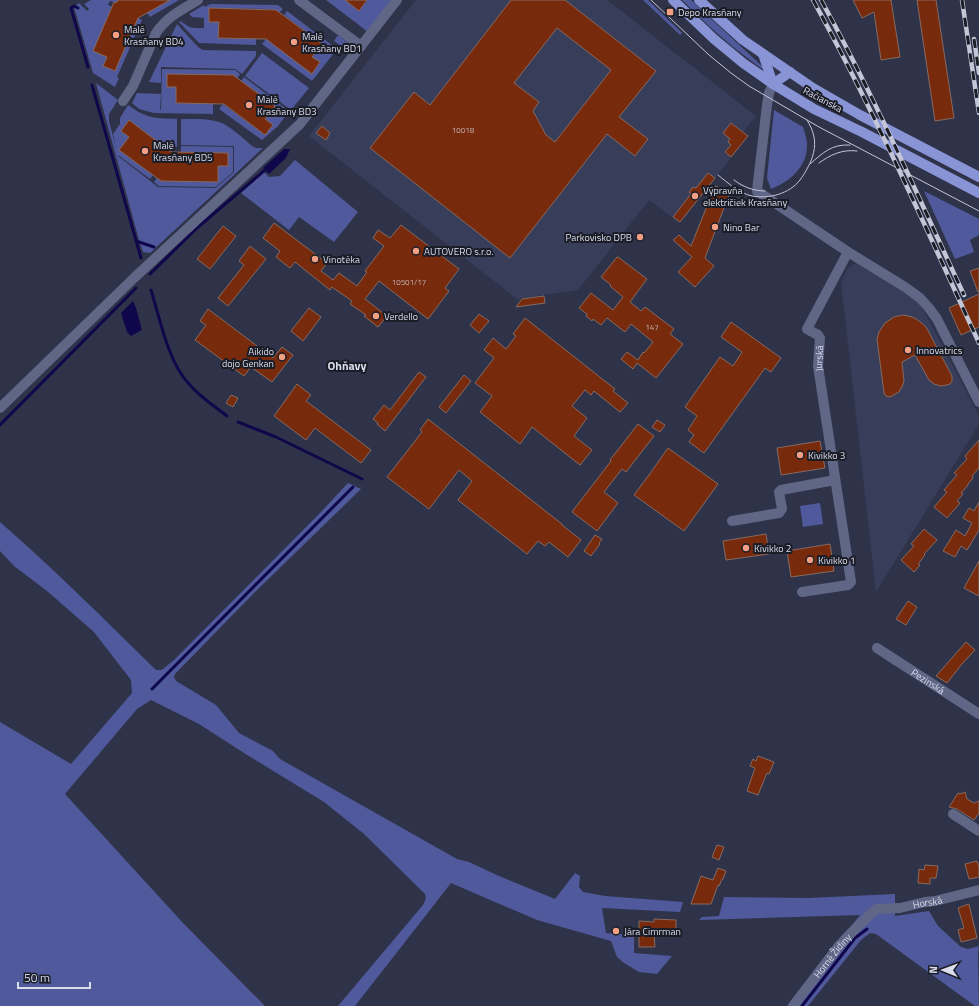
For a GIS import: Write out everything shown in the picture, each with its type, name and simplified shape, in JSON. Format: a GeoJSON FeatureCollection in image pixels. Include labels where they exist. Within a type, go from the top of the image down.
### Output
{"type":"FeatureCollection","features":[{"type":"Feature","properties":{"kind":"main road","name":"Račianska"},"geometry":{"type":"LineString","coordinates":[[673,0],[720,44],[773,84],[814,109],[862,132],[979,193]]}},
{"type":"Feature","properties":{"kind":"main road","name":"Račianska"},"geometry":{"type":"LineString","coordinates":[[699,0],[743,40],[813,88],[860,115],[979,177]]}},
{"type":"Feature","properties":{"kind":"main road"},"geometry":{"type":"LineString","coordinates":[[763,54],[773,84],[790,72]]}},
{"type":"Feature","properties":{"kind":"street"},"geometry":{"type":"LineString","coordinates":[[123,101],[133,86],[160,27],[172,16],[198,0]]}},
{"type":"Feature","properties":{"kind":"street"},"geometry":{"type":"LineString","coordinates":[[300,0],[361,46]]}},
{"type":"Feature","properties":{"kind":"street"},"geometry":{"type":"LineString","coordinates":[[0,408],[140,273],[300,124],[397,0]]}},
{"type":"Feature","properties":{"kind":"street"},"geometry":{"type":"LineString","coordinates":[[773,84],[769,93],[767,105],[757,191],[920,298],[937,319],[979,402]]}},
{"type":"Feature","properties":{"kind":"street","name":"Jurská"},"geometry":{"type":"LineString","coordinates":[[802,592],[848,585],[851,582],[818,366],[820,339],[818,335],[807,329],[848,252]]}},
{"type":"Feature","properties":{"kind":"street"},"geometry":{"type":"LineString","coordinates":[[732,521],[779,513],[782,509],[779,492],[781,490],[836,480]]}},
{"type":"Feature","properties":{"kind":"street","name":"Pezinská"},"geometry":{"type":"LineString","coordinates":[[877,648],[979,714]]}},
{"type":"Feature","properties":{"kind":"street"},"geometry":{"type":"LineString","coordinates":[[953,814],[979,830]]}},
{"type":"Feature","properties":{"kind":"street","name":"Horská"},"geometry":{"type":"LineString","coordinates":[[876,909],[900,908],[925,902],[935,902],[979,890]]}},
{"type":"Feature","properties":{"kind":"street","name":"Horné Židiny"},"geometry":{"type":"LineString","coordinates":[[793,1006],[838,947],[876,909]]}},
{"type":"Feature","properties":{"kind":"shaded area"},"geometry":{"type":"Polygon","coordinates":[[[91,0],[118,0],[116,3],[110,1],[108,5],[113,7],[107,57],[103,66],[115,71],[138,18],[142,20],[117,77],[119,78],[115,87],[93,73],[74,7],[79,3],[87,11],[89,9],[84,4],[91,0]]]}},
{"type":"Feature","properties":{"kind":"shaded area"},"geometry":{"type":"Polygon","coordinates":[[[170,0],[179,0],[150,17],[147,13],[170,0]]]}},
{"type":"Feature","properties":{"kind":"shaded area"},"geometry":{"type":"Polygon","coordinates":[[[326,0],[345,0],[359,11],[367,1],[366,0],[392,0],[368,32],[326,0]]]}},
{"type":"Feature","properties":{"kind":"shaded area","name":"Depo Krasňany"},"geometry":{"type":"Polygon","coordinates":[[[416,0],[607,0],[756,116],[743,132],[748,136],[680,223],[649,200],[578,290],[517,299],[309,136],[416,0]]]}},
{"type":"Feature","properties":{"kind":"shaded area"},"geometry":{"type":"Polygon","coordinates":[[[643,0],[648,0],[682,33],[680,35],[643,0]]]}},
{"type":"Feature","properties":{"kind":"shaded area"},"geometry":{"type":"Polygon","coordinates":[[[682,0],[691,0],[763,67],[762,69],[733,47],[682,0]]]}},
{"type":"Feature","properties":{"kind":"shaded area"},"geometry":{"type":"Polygon","coordinates":[[[211,4],[278,5],[283,9],[278,14],[272,12],[272,9],[209,8],[209,22],[219,22],[219,38],[256,39],[256,45],[199,43],[179,22],[181,21],[191,28],[204,28],[204,18],[192,17],[189,14],[204,5],[204,7],[211,4]]]}},
{"type":"Feature","properties":{"kind":"shaded area"},"geometry":{"type":"Polygon","coordinates":[[[287,11],[337,49],[312,81],[262,44],[266,39],[312,73],[320,63],[312,57],[322,44],[284,15],[287,11]]]}},
{"type":"Feature","properties":{"kind":"shaded area"},"geometry":{"type":"Polygon","coordinates":[[[177,24],[198,47],[203,50],[256,51],[256,56],[242,74],[235,69],[161,67],[161,83],[149,82],[177,24]]]}},
{"type":"Feature","properties":{"kind":"shaded area"},"geometry":{"type":"Polygon","coordinates":[[[337,36],[348,43],[350,50],[349,52],[334,41],[337,36]]]}},
{"type":"Feature","properties":{"kind":"shaded area"},"geometry":{"type":"Polygon","coordinates":[[[262,53],[309,88],[291,110],[245,76],[262,53]]]}},
{"type":"Feature","properties":{"kind":"shaded area"},"geometry":{"type":"Polygon","coordinates":[[[162,69],[235,70],[240,74],[236,80],[229,75],[167,74],[167,87],[176,87],[176,103],[213,104],[213,114],[154,113],[139,109],[132,103],[137,93],[161,94],[161,110],[162,69]]]}},
{"type":"Feature","properties":{"kind":"shaded area"},"geometry":{"type":"Polygon","coordinates":[[[244,77],[289,111],[278,126],[262,140],[219,109],[223,104],[265,135],[273,125],[265,119],[275,106],[241,81],[244,77]]]}},
{"type":"Feature","properties":{"kind":"shaded area"},"geometry":{"type":"Polygon","coordinates":[[[96,83],[118,100],[109,114],[109,121],[117,152],[113,134],[120,124],[120,118],[128,105],[151,117],[177,119],[177,147],[174,147],[171,152],[129,120],[121,131],[129,137],[119,150],[153,175],[150,179],[118,156],[158,187],[216,188],[234,172],[234,146],[181,145],[181,119],[205,119],[219,122],[232,129],[252,146],[256,148],[263,148],[150,253],[143,252],[96,83]]]}},
{"type":"Feature","properties":{"kind":"shaded area"},"geometry":{"type":"Polygon","coordinates":[[[774,110],[803,127],[807,146],[804,161],[796,173],[778,186],[771,189],[767,178],[774,110]]]}},
{"type":"Feature","properties":{"kind":"shaded area"},"geometry":{"type":"Polygon","coordinates":[[[181,146],[233,147],[233,172],[216,187],[159,186],[154,182],[157,178],[218,182],[218,166],[228,166],[228,153],[181,152],[181,146]]]}},
{"type":"Feature","properties":{"kind":"shaded area"},"geometry":{"type":"Polygon","coordinates":[[[284,149],[290,149],[286,158],[269,174],[263,168],[284,149]]]}},
{"type":"Feature","properties":{"kind":"shaded area"},"geometry":{"type":"Polygon","coordinates":[[[295,160],[358,212],[334,242],[299,217],[289,230],[241,193],[264,172],[269,177],[280,176],[295,160]]]}},
{"type":"Feature","properties":{"kind":"shaded area"},"geometry":{"type":"Polygon","coordinates":[[[924,191],[979,219],[979,235],[970,240],[974,252],[955,259],[924,191]]]}},
{"type":"Feature","properties":{"kind":"shaded area"},"geometry":{"type":"Polygon","coordinates":[[[857,262],[916,300],[924,311],[979,416],[979,424],[876,592],[841,282],[848,268],[857,262]]]}},
{"type":"Feature","properties":{"kind":"shaded area"},"geometry":{"type":"Polygon","coordinates":[[[133,301],[142,330],[131,336],[127,332],[121,313],[133,301]]]}},
{"type":"Feature","properties":{"kind":"shaded area"},"geometry":{"type":"Polygon","coordinates":[[[348,483],[361,489],[253,594],[175,674],[174,677],[176,681],[216,705],[239,733],[273,751],[280,759],[457,859],[469,862],[555,899],[575,873],[580,876],[579,887],[583,892],[605,896],[683,902],[680,912],[602,908],[606,933],[634,935],[634,953],[672,956],[657,974],[639,972],[617,957],[611,941],[537,920],[451,883],[355,1006],[338,1006],[423,905],[426,898],[425,894],[364,834],[324,802],[199,724],[151,700],[137,709],[65,794],[184,924],[265,1006],[0,1006],[0,722],[71,764],[132,693],[131,680],[94,632],[47,591],[14,566],[0,551],[0,522],[60,576],[156,670],[161,670],[174,660],[348,483]]]}},
{"type":"Feature","properties":{"kind":"shaded area"},"geometry":{"type":"Polygon","coordinates":[[[820,503],[823,524],[803,527],[800,506],[820,503]]]}},
{"type":"Feature","properties":{"kind":"shaded area"},"geometry":{"type":"Polygon","coordinates":[[[895,894],[895,916],[929,911],[938,926],[961,947],[968,949],[979,946],[979,1006],[975,1006],[876,934],[870,933],[861,940],[808,1006],[787,1006],[860,915],[699,920],[702,917],[719,916],[724,897],[809,898],[895,894]]]}},
{"type":"Feature","properties":{"kind":"building","name":"Malé Krasňany BD4"},"geometry":{"type":"Polygon","coordinates":[[[118,0],[170,0],[138,18],[115,71],[103,66],[107,57],[93,51],[114,2],[116,3],[118,0]]]}},
{"type":"Feature","properties":{"kind":"building"},"geometry":{"type":"Polygon","coordinates":[[[345,0],[367,0],[359,11],[345,0]]]}},
{"type":"Feature","properties":{"kind":"building"},"geometry":{"type":"Polygon","coordinates":[[[511,0],[565,0],[656,71],[619,117],[648,139],[635,156],[607,134],[510,258],[370,148],[414,92],[430,105],[511,0]],[[557,28],[514,83],[539,102],[533,111],[546,135],[555,142],[611,70],[557,28]]]}},
{"type":"Feature","properties":{"kind":"building"},"geometry":{"type":"Polygon","coordinates":[[[853,0],[891,0],[900,57],[881,60],[874,12],[862,18],[853,0]]]}},
{"type":"Feature","properties":{"kind":"building"},"geometry":{"type":"Polygon","coordinates":[[[917,0],[936,0],[954,118],[935,121],[917,0]]]}},
{"type":"Feature","properties":{"kind":"building","name":"Malé Krasňany BD1"},"geometry":{"type":"Polygon","coordinates":[[[209,8],[276,10],[322,44],[312,57],[320,62],[312,74],[266,39],[218,38],[219,22],[209,22],[209,8]]]}},
{"type":"Feature","properties":{"kind":"building","name":"Malé Krasňany BD3"},"geometry":{"type":"Polygon","coordinates":[[[167,74],[233,75],[275,106],[265,119],[273,125],[265,135],[224,104],[176,103],[176,87],[167,87],[167,74]]]}},
{"type":"Feature","properties":{"kind":"building","name":"Malé Krasňany BD5"},"geometry":{"type":"Polygon","coordinates":[[[129,120],[171,152],[228,153],[228,166],[218,166],[218,182],[161,181],[119,150],[129,137],[121,131],[129,120]]]}},
{"type":"Feature","properties":{"kind":"building"},"geometry":{"type":"Polygon","coordinates":[[[731,123],[748,136],[731,157],[725,152],[731,145],[728,142],[730,139],[723,133],[731,123]]]}},
{"type":"Feature","properties":{"kind":"building"},"geometry":{"type":"Polygon","coordinates":[[[322,126],[330,133],[326,140],[316,133],[322,126]]]}},
{"type":"Feature","properties":{"kind":"building","name":"Výpravňa električiek Krasňany"},"geometry":{"type":"Polygon","coordinates":[[[708,173],[715,178],[680,222],[673,217],[691,194],[689,192],[693,187],[696,188],[708,173]]]}},
{"type":"Feature","properties":{"kind":"building"},"geometry":{"type":"Polygon","coordinates":[[[715,186],[730,192],[705,258],[714,266],[695,287],[678,272],[692,257],[673,240],[679,235],[691,246],[715,186]]]}},
{"type":"Feature","properties":{"kind":"building"},"geometry":{"type":"Polygon","coordinates":[[[274,223],[327,263],[321,271],[333,280],[339,273],[357,286],[367,272],[365,271],[384,246],[373,238],[378,230],[390,238],[401,225],[459,269],[445,288],[449,291],[428,319],[379,281],[365,299],[387,316],[378,327],[364,316],[366,315],[350,304],[352,301],[332,287],[330,290],[295,262],[290,268],[276,257],[280,251],[263,238],[274,223]]]}},
{"type":"Feature","properties":{"kind":"building"},"geometry":{"type":"Polygon","coordinates":[[[223,226],[236,236],[210,269],[197,259],[223,226]]]}},
{"type":"Feature","properties":{"kind":"building"},"geometry":{"type":"Polygon","coordinates":[[[250,246],[266,259],[228,306],[218,298],[244,265],[239,261],[250,246]]]}},
{"type":"Feature","properties":{"kind":"building"},"geometry":{"type":"Polygon","coordinates":[[[617,257],[647,279],[630,302],[641,311],[645,307],[674,329],[670,334],[683,344],[656,378],[637,363],[633,369],[621,359],[627,352],[638,360],[643,352],[644,353],[653,342],[631,324],[625,332],[607,318],[601,325],[593,319],[592,321],[586,316],[587,314],[579,308],[591,293],[613,310],[623,297],[601,277],[617,257]]]}},
{"type":"Feature","properties":{"kind":"building"},"geometry":{"type":"Polygon","coordinates":[[[979,268],[979,292],[978,292],[970,271],[979,268]]]}},
{"type":"Feature","properties":{"kind":"building"},"geometry":{"type":"Polygon","coordinates":[[[979,294],[979,327],[961,335],[949,308],[979,294]]]}},
{"type":"Feature","properties":{"kind":"building"},"geometry":{"type":"Polygon","coordinates":[[[544,296],[545,303],[516,307],[522,299],[544,296]]]}},
{"type":"Feature","properties":{"kind":"building"},"geometry":{"type":"Polygon","coordinates":[[[309,308],[321,317],[303,341],[291,331],[309,308]]]}},
{"type":"Feature","properties":{"kind":"building"},"geometry":{"type":"Polygon","coordinates":[[[208,309],[273,358],[282,347],[293,355],[272,382],[251,367],[244,376],[195,340],[206,325],[200,321],[208,309]]]}},
{"type":"Feature","properties":{"kind":"building"},"geometry":{"type":"Polygon","coordinates":[[[479,314],[489,321],[479,333],[470,325],[479,314]]]}},
{"type":"Feature","properties":{"kind":"building","name":"Innovatrics"},"geometry":{"type":"Polygon","coordinates":[[[903,315],[916,319],[926,327],[952,376],[952,381],[950,384],[941,386],[934,384],[929,380],[915,355],[902,362],[904,381],[899,392],[890,397],[886,396],[884,393],[877,339],[879,332],[885,323],[894,317],[903,315]]]}},
{"type":"Feature","properties":{"kind":"building"},"geometry":{"type":"Polygon","coordinates":[[[525,318],[615,389],[613,391],[628,403],[620,412],[594,391],[591,395],[585,390],[572,406],[587,418],[574,436],[592,450],[580,465],[532,427],[520,444],[480,412],[492,396],[475,383],[494,358],[484,350],[493,338],[506,349],[516,336],[513,334],[525,318]]]}},
{"type":"Feature","properties":{"kind":"building"},"geometry":{"type":"Polygon","coordinates":[[[731,322],[781,358],[771,372],[765,368],[704,453],[689,442],[694,435],[688,430],[697,416],[685,407],[720,357],[733,366],[742,352],[721,337],[731,322]]]}},
{"type":"Feature","properties":{"kind":"building"},"geometry":{"type":"Polygon","coordinates":[[[419,372],[426,377],[385,431],[373,419],[384,405],[390,410],[419,372]]]}},
{"type":"Feature","properties":{"kind":"building"},"geometry":{"type":"Polygon","coordinates":[[[464,375],[471,381],[446,413],[439,407],[464,375]]]}},
{"type":"Feature","properties":{"kind":"building"},"geometry":{"type":"Polygon","coordinates":[[[297,384],[311,395],[306,401],[371,450],[361,463],[315,428],[306,440],[274,416],[297,384]]]}},
{"type":"Feature","properties":{"kind":"building"},"geometry":{"type":"Polygon","coordinates":[[[231,395],[238,398],[233,407],[226,403],[231,395]]]}},
{"type":"Feature","properties":{"kind":"building"},"geometry":{"type":"Polygon","coordinates":[[[428,419],[581,540],[568,557],[549,542],[545,546],[538,541],[527,554],[458,500],[472,481],[459,470],[429,509],[387,477],[422,432],[420,430],[428,419]]]}},
{"type":"Feature","properties":{"kind":"building"},"geometry":{"type":"Polygon","coordinates":[[[657,420],[665,425],[660,432],[652,427],[657,420]]]}},
{"type":"Feature","properties":{"kind":"building"},"geometry":{"type":"Polygon","coordinates":[[[638,424],[654,436],[626,472],[622,469],[604,492],[618,503],[597,531],[572,512],[638,424]]]}},
{"type":"Feature","properties":{"kind":"building"},"geometry":{"type":"Polygon","coordinates":[[[979,440],[979,468],[961,493],[963,494],[957,501],[960,503],[947,518],[934,507],[947,492],[944,490],[957,475],[954,473],[967,459],[965,456],[979,440]]]}},
{"type":"Feature","properties":{"kind":"building","name":"Kivikko 3"},"geometry":{"type":"Polygon","coordinates":[[[820,441],[825,468],[781,475],[777,448],[820,441]]]}},
{"type":"Feature","properties":{"kind":"building"},"geometry":{"type":"Polygon","coordinates":[[[668,448],[718,484],[684,531],[634,495],[668,448]]]}},
{"type":"Feature","properties":{"kind":"building"},"geometry":{"type":"Polygon","coordinates":[[[979,502],[979,530],[967,550],[961,546],[955,557],[943,551],[956,530],[965,536],[972,523],[963,518],[969,508],[974,511],[979,502]]]}},
{"type":"Feature","properties":{"kind":"building"},"geometry":{"type":"Polygon","coordinates":[[[924,529],[937,540],[924,554],[925,555],[918,564],[920,565],[914,572],[901,560],[914,546],[911,544],[924,529]]]}},
{"type":"Feature","properties":{"kind":"building","name":"Kivikko 2"},"geometry":{"type":"Polygon","coordinates":[[[766,534],[769,554],[726,560],[723,541],[766,534]]]}},
{"type":"Feature","properties":{"kind":"building"},"geometry":{"type":"Polygon","coordinates":[[[595,535],[602,539],[591,556],[584,551],[595,535]]]}},
{"type":"Feature","properties":{"kind":"building","name":"Kivikko 1"},"geometry":{"type":"Polygon","coordinates":[[[830,544],[834,571],[791,577],[787,551],[830,544]]]}},
{"type":"Feature","properties":{"kind":"building"},"geometry":{"type":"Polygon","coordinates":[[[979,561],[979,596],[964,588],[979,561]]]}},
{"type":"Feature","properties":{"kind":"building"},"geometry":{"type":"Polygon","coordinates":[[[908,601],[917,607],[906,625],[896,619],[908,601]]]}},
{"type":"Feature","properties":{"kind":"building"},"geometry":{"type":"Polygon","coordinates":[[[966,642],[975,650],[947,683],[936,676],[966,642]]]}},
{"type":"Feature","properties":{"kind":"building"},"geometry":{"type":"Polygon","coordinates":[[[758,756],[774,762],[769,774],[767,773],[758,795],[747,791],[755,768],[750,766],[753,759],[756,761],[758,756]]]}},
{"type":"Feature","properties":{"kind":"building"},"geometry":{"type":"Polygon","coordinates":[[[965,792],[967,799],[974,803],[979,801],[979,813],[974,820],[957,809],[949,807],[958,793],[960,794],[965,792]]]}},
{"type":"Feature","properties":{"kind":"building"},"geometry":{"type":"Polygon","coordinates":[[[717,845],[724,847],[719,860],[712,857],[717,845]]]}},
{"type":"Feature","properties":{"kind":"building"},"geometry":{"type":"Polygon","coordinates":[[[977,861],[979,867],[979,877],[969,879],[965,864],[977,861]]]}},
{"type":"Feature","properties":{"kind":"building"},"geometry":{"type":"Polygon","coordinates":[[[925,865],[938,866],[936,878],[930,878],[930,884],[918,883],[919,869],[924,870],[925,865]]]}},
{"type":"Feature","properties":{"kind":"building"},"geometry":{"type":"Polygon","coordinates":[[[718,868],[726,871],[719,886],[718,885],[711,904],[691,904],[701,876],[713,880],[718,868]]]}},
{"type":"Feature","properties":{"kind":"building"},"geometry":{"type":"Polygon","coordinates":[[[969,904],[977,938],[961,942],[958,930],[964,928],[958,908],[969,904]]]}},
{"type":"Feature","properties":{"kind":"building"},"geometry":{"type":"Polygon","coordinates":[[[654,919],[676,920],[676,934],[654,934],[655,947],[639,947],[639,921],[654,922],[654,919]]]}},
{"type":"Feature","properties":{"kind":"waterway"},"geometry":{"type":"LineString","coordinates":[[78,8],[74,6],[71,8],[88,67]]}},
{"type":"Feature","properties":{"kind":"waterway"},"geometry":{"type":"LineString","coordinates":[[92,85],[141,258]]}},
{"type":"Feature","properties":{"kind":"waterway"},"geometry":{"type":"LineString","coordinates":[[150,274],[197,228],[265,170]]}},
{"type":"Feature","properties":{"kind":"waterway"},"geometry":{"type":"LineString","coordinates":[[136,241],[154,247]]}},
{"type":"Feature","properties":{"kind":"waterway"},"geometry":{"type":"LineString","coordinates":[[0,425],[136,288]]}},
{"type":"Feature","properties":{"kind":"waterway"},"geometry":{"type":"LineString","coordinates":[[151,290],[175,364],[189,384],[207,401],[227,416]]}},
{"type":"Feature","properties":{"kind":"waterway"},"geometry":{"type":"LineString","coordinates":[[238,422],[276,437],[362,479]]}},
{"type":"Feature","properties":{"kind":"waterway"},"geometry":{"type":"LineString","coordinates":[[152,689],[353,487]]}},
{"type":"Feature","properties":{"kind":"waterway"},"geometry":{"type":"LineString","coordinates":[[802,1006],[855,938],[867,929]]}},
{"type":"Feature","properties":{"kind":"tram line"},"geometry":{"type":"LineString","coordinates":[[651,0],[709,55],[749,86],[819,127],[979,211]]}},
{"type":"Feature","properties":{"kind":"tram line"},"geometry":{"type":"LineString","coordinates":[[718,175],[738,190],[752,196],[772,196],[790,189],[800,180],[810,164],[814,152],[814,137],[807,120]]}},
{"type":"Feature","properties":{"kind":"tram line"},"geometry":{"type":"LineString","coordinates":[[810,164],[823,153],[832,148],[850,145]]}},
{"type":"Feature","properties":{"kind":"tram line"},"geometry":{"type":"LineString","coordinates":[[819,163],[836,153],[857,151]]}},
{"type":"Feature","properties":{"kind":"tram line"},"geometry":{"type":"LineString","coordinates":[[734,180],[749,188],[765,191]]}},
{"type":"Feature","properties":{"kind":"railway"},"geometry":{"type":"LineString","coordinates":[[813,0],[878,127],[979,343]]}},
{"type":"Feature","properties":{"kind":"railway"},"geometry":{"type":"LineString","coordinates":[[821,0],[913,183],[964,295]]}},
{"type":"Feature","properties":{"kind":"railway"},"geometry":{"type":"LineString","coordinates":[[962,0],[979,113]]}},
{"type":"Feature","properties":{"kind":"railway"},"geometry":{"type":"LineString","coordinates":[[974,39],[979,73]]}},
{"type":"Feature","properties":{"kind":"place","name":"Depo Krasňany"},"geometry":{"type":"Point","coordinates":[670,12]}},
{"type":"Feature","properties":{"kind":"place","name":"Malé Krasňany BD4"},"geometry":{"type":"Point","coordinates":[116,35]}},
{"type":"Feature","properties":{"kind":"place","name":"Malé Krasňany BD1"},"geometry":{"type":"Point","coordinates":[294,42]}},
{"type":"Feature","properties":{"kind":"place","name":"Malé Krasňany BD3"},"geometry":{"type":"Point","coordinates":[249,105]}},
{"type":"Feature","properties":{"kind":"place","name":"Malé Krasňany BD5"},"geometry":{"type":"Point","coordinates":[145,151]}},
{"type":"Feature","properties":{"kind":"place","name":"Výpravňa električiek Krasňany"},"geometry":{"type":"Point","coordinates":[695,196]}},
{"type":"Feature","properties":{"kind":"place","name":"Nino Bar"},"geometry":{"type":"Point","coordinates":[715,227]}},
{"type":"Feature","properties":{"kind":"place","name":"Parkovisko DPB"},"geometry":{"type":"Point","coordinates":[640,237]}},
{"type":"Feature","properties":{"kind":"place","name":"AUTOVERO s.r.o."},"geometry":{"type":"Point","coordinates":[416,251]}},
{"type":"Feature","properties":{"kind":"place","name":"Vinotéka"},"geometry":{"type":"Point","coordinates":[315,259]}},
{"type":"Feature","properties":{"kind":"place","name":"Verdello"},"geometry":{"type":"Point","coordinates":[376,316]}},
{"type":"Feature","properties":{"kind":"place","name":"Innovatrics"},"geometry":{"type":"Point","coordinates":[908,350]}},
{"type":"Feature","properties":{"kind":"place","name":"Aikido dojo Genkan"},"geometry":{"type":"Point","coordinates":[282,357]}},
{"type":"Feature","properties":{"kind":"place","name":"Kivikko 3"},"geometry":{"type":"Point","coordinates":[800,455]}},
{"type":"Feature","properties":{"kind":"place","name":"Kivikko 2"},"geometry":{"type":"Point","coordinates":[746,548]}},
{"type":"Feature","properties":{"kind":"place","name":"Kivikko 1"},"geometry":{"type":"Point","coordinates":[810,560]}},
{"type":"Feature","properties":{"kind":"place","name":"Jára Cimrman"},"geometry":{"type":"Point","coordinates":[616,931]}},
{"type":"Feature","properties":{"kind":"district","name":"Ohňavy"},"geometry":{"type":"Point","coordinates":[347,366]}}]}
